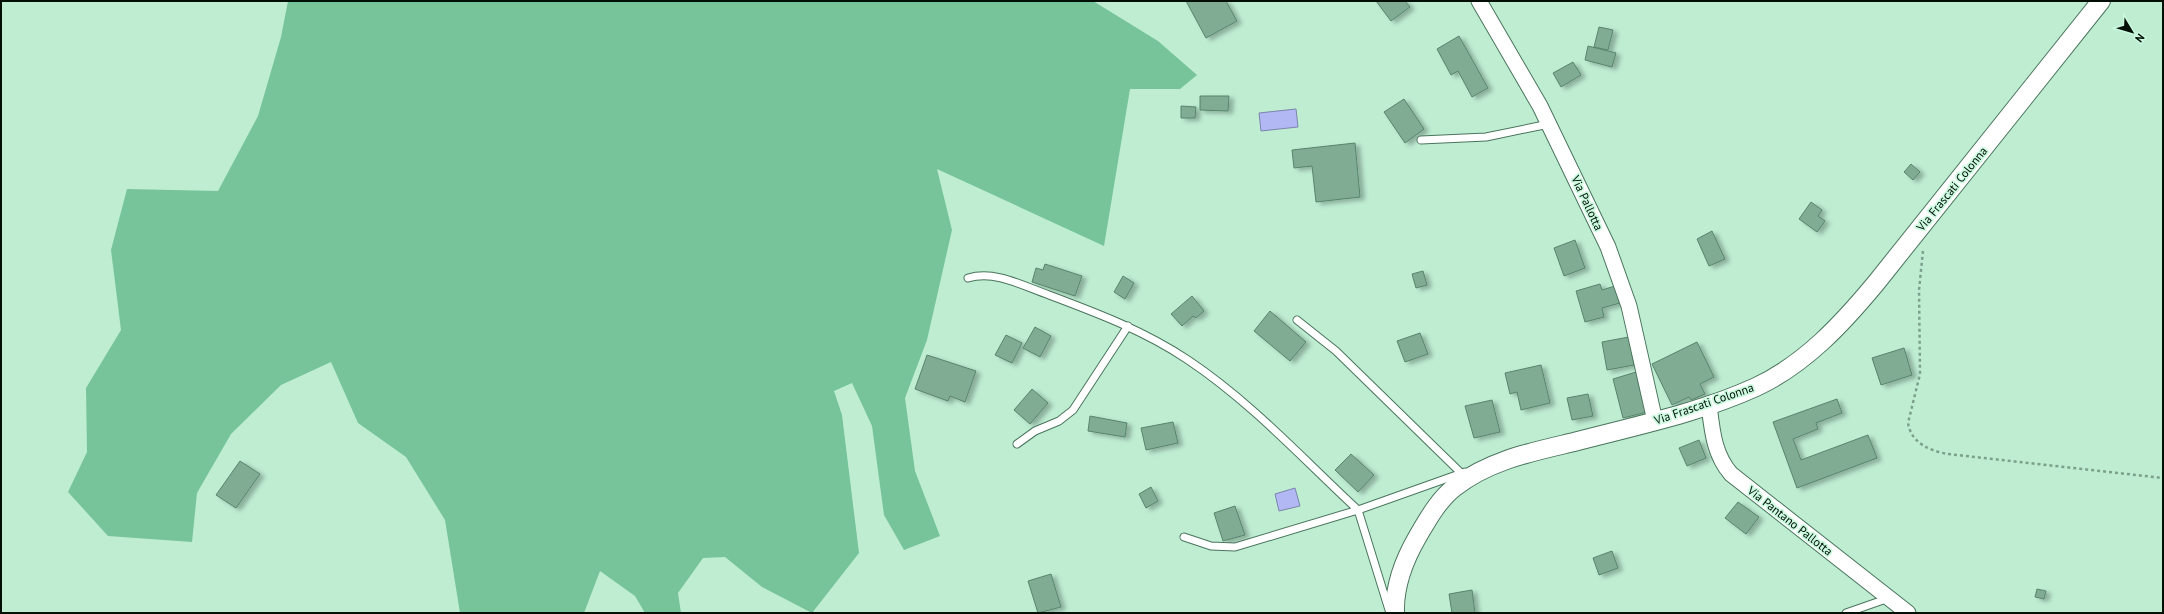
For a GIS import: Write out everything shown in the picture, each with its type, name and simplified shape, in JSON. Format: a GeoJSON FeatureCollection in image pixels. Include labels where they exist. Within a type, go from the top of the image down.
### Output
{"type":"FeatureCollection","features":[{"type":"Feature","properties":{"kind":"street","name":"Via Pallotta"},"geometry":{"type":"LineString","coordinates":[[1479,1],[1550,124],[1619,275],[1632,316],[1655,421]]}},
{"type":"Feature","properties":{"kind":"street","name":"Via Frascati Colonna"},"geometry":{"type":"LineString","coordinates":[[1395,613],[1395,592],[1404,564],[1415,541],[1438,505],[1454,488],[1468,478],[1505,459],[1655,421],[1709,405],[1748,390],[1780,374],[1820,344],[1843,321],[1881,278],[2101,1]]}},
{"type":"Feature","properties":{"kind":"street","name":"Via Pantano Pallotta"},"geometry":{"type":"LineString","coordinates":[[1709,405],[1716,449],[1721,461],[1731,474],[1908,613]]}},
{"type":"Feature","properties":{"kind":"lane"},"geometry":{"type":"LineString","coordinates":[[1421,140],[1486,137],[1550,124]]}},
{"type":"Feature","properties":{"kind":"lane"},"geometry":{"type":"LineString","coordinates":[[968,278],[979,275],[996,276],[1095,312],[1128,326],[1173,350],[1216,380],[1243,402],[1358,510],[1390,613]]}},
{"type":"Feature","properties":{"kind":"lane"},"geometry":{"type":"LineString","coordinates":[[1297,320],[1336,351],[1461,473]]}},
{"type":"Feature","properties":{"kind":"lane"},"geometry":{"type":"LineString","coordinates":[[1017,444],[1035,431],[1059,421],[1073,410],[1128,326]]}},
{"type":"Feature","properties":{"kind":"lane"},"geometry":{"type":"LineString","coordinates":[[1184,537],[1211,546],[1235,547],[1358,510],[1505,459]]}},
{"type":"Feature","properties":{"kind":"lane"},"geometry":{"type":"LineString","coordinates":[[1846,613],[1889,598]]}},
{"type":"Feature","properties":{"kind":"path"},"geometry":{"type":"LineString","coordinates":[[1924,246],[1919,290],[1920,374],[1908,423],[1909,430],[1916,441],[1929,449],[1948,454],[2163,478]]}},
{"type":"Feature","properties":{"kind":"green space"},"geometry":{"type":"Polygon","coordinates":[[[288,1],[1093,1],[1158,41],[1197,75],[1180,89],[1130,89],[1104,246],[937,169],[952,230],[927,340],[905,398],[915,471],[940,536],[904,550],[884,515],[872,426],[852,383],[834,391],[842,415],[859,553],[812,613],[762,587],[725,557],[703,558],[678,593],[681,613],[645,613],[635,596],[600,571],[584,613],[460,613],[445,520],[406,457],[358,423],[331,362],[281,385],[231,434],[197,493],[192,542],[108,536],[68,492],[87,452],[86,388],[121,330],[111,250],[127,189],[218,191],[258,116],[281,37],[288,1]]]}},
{"type":"Feature","properties":{"kind":"water"},"geometry":{"type":"Polygon","coordinates":[[[1296,109],[1298,127],[1261,131],[1259,113],[1296,109]]]}},
{"type":"Feature","properties":{"kind":"water"},"geometry":{"type":"Polygon","coordinates":[[[1295,488],[1300,506],[1279,511],[1275,494],[1295,488]]]}},
{"type":"Feature","properties":{"kind":"building"},"geometry":{"type":"Polygon","coordinates":[[[1186,1],[1226,1],[1237,21],[1206,38],[1186,1]]]}},
{"type":"Feature","properties":{"kind":"building"},"geometry":{"type":"Polygon","coordinates":[[[1376,1],[1405,1],[1410,7],[1391,21],[1376,1]]]}},
{"type":"Feature","properties":{"kind":"building"},"geometry":{"type":"Polygon","coordinates":[[[1599,27],[1613,30],[1608,50],[1594,47],[1599,27]]]}},
{"type":"Feature","properties":{"kind":"building"},"geometry":{"type":"Polygon","coordinates":[[[1459,36],[1488,88],[1472,97],[1458,71],[1451,75],[1437,49],[1459,36]]]}},
{"type":"Feature","properties":{"kind":"building"},"geometry":{"type":"Polygon","coordinates":[[[1588,46],[1616,53],[1612,67],[1585,60],[1588,46]]]}},
{"type":"Feature","properties":{"kind":"building"},"geometry":{"type":"Polygon","coordinates":[[[1573,62],[1581,75],[1561,87],[1553,73],[1573,62]]]}},
{"type":"Feature","properties":{"kind":"building"},"geometry":{"type":"Polygon","coordinates":[[[1200,96],[1229,96],[1228,111],[1200,110],[1200,96]]]}},
{"type":"Feature","properties":{"kind":"building"},"geometry":{"type":"Polygon","coordinates":[[[1404,99],[1424,129],[1405,143],[1384,112],[1404,99]]]}},
{"type":"Feature","properties":{"kind":"building"},"geometry":{"type":"Polygon","coordinates":[[[1181,106],[1196,107],[1195,118],[1181,118],[1181,106]]]}},
{"type":"Feature","properties":{"kind":"building"},"geometry":{"type":"Polygon","coordinates":[[[1355,143],[1360,197],[1316,202],[1312,166],[1294,168],[1292,150],[1355,143]]]}},
{"type":"Feature","properties":{"kind":"building"},"geometry":{"type":"Polygon","coordinates":[[[1911,164],[1920,172],[1913,180],[1904,172],[1911,164]]]}},
{"type":"Feature","properties":{"kind":"building"},"geometry":{"type":"Polygon","coordinates":[[[1811,202],[1822,210],[1818,216],[1825,221],[1817,232],[1799,219],[1811,202]]]}},
{"type":"Feature","properties":{"kind":"building"},"geometry":{"type":"Polygon","coordinates":[[[1712,231],[1725,259],[1709,266],[1697,239],[1712,231]]]}},
{"type":"Feature","properties":{"kind":"building"},"geometry":{"type":"Polygon","coordinates":[[[1575,240],[1585,268],[1564,276],[1554,248],[1575,240]]]}},
{"type":"Feature","properties":{"kind":"building"},"geometry":{"type":"Polygon","coordinates":[[[1045,264],[1082,276],[1075,296],[1032,282],[1036,268],[1043,270],[1045,264]]]}},
{"type":"Feature","properties":{"kind":"building"},"geometry":{"type":"Polygon","coordinates":[[[1423,271],[1427,285],[1416,288],[1412,274],[1423,271]]]}},
{"type":"Feature","properties":{"kind":"building"},"geometry":{"type":"Polygon","coordinates":[[[1123,276],[1134,283],[1125,299],[1114,292],[1123,276]]]}},
{"type":"Feature","properties":{"kind":"building"},"geometry":{"type":"Polygon","coordinates":[[[1600,284],[1602,290],[1615,286],[1620,303],[1602,308],[1604,317],[1585,322],[1576,291],[1600,284]]]}},
{"type":"Feature","properties":{"kind":"building"},"geometry":{"type":"Polygon","coordinates":[[[1192,296],[1204,311],[1196,318],[1193,316],[1182,326],[1171,314],[1192,296]]]}},
{"type":"Feature","properties":{"kind":"building"},"geometry":{"type":"Polygon","coordinates":[[[1270,311],[1306,342],[1290,361],[1254,331],[1270,311]]]}},
{"type":"Feature","properties":{"kind":"building"},"geometry":{"type":"Polygon","coordinates":[[[1035,327],[1051,336],[1040,357],[1023,348],[1035,327]]]}},
{"type":"Feature","properties":{"kind":"building"},"geometry":{"type":"Polygon","coordinates":[[[1420,333],[1428,354],[1405,362],[1397,341],[1420,333]]]}},
{"type":"Feature","properties":{"kind":"building"},"geometry":{"type":"Polygon","coordinates":[[[1006,335],[1022,343],[1012,363],[995,355],[1006,335]]]}},
{"type":"Feature","properties":{"kind":"building"},"geometry":{"type":"Polygon","coordinates":[[[1629,337],[1634,365],[1607,370],[1602,342],[1629,337]]]}},
{"type":"Feature","properties":{"kind":"building"},"geometry":{"type":"Polygon","coordinates":[[[1697,342],[1714,377],[1700,384],[1705,394],[1691,400],[1689,397],[1672,405],[1652,364],[1697,342]]]}},
{"type":"Feature","properties":{"kind":"building"},"geometry":{"type":"Polygon","coordinates":[[[1904,348],[1912,375],[1881,385],[1872,358],[1904,348]]]}},
{"type":"Feature","properties":{"kind":"building"},"geometry":{"type":"Polygon","coordinates":[[[927,355],[976,371],[965,402],[950,396],[948,401],[915,389],[927,355]]]}},
{"type":"Feature","properties":{"kind":"building"},"geometry":{"type":"Polygon","coordinates":[[[1541,365],[1550,403],[1521,410],[1517,392],[1510,394],[1505,373],[1541,365]]]}},
{"type":"Feature","properties":{"kind":"building"},"geometry":{"type":"Polygon","coordinates":[[[1636,372],[1647,412],[1623,418],[1613,379],[1636,372]]]}},
{"type":"Feature","properties":{"kind":"building"},"geometry":{"type":"Polygon","coordinates":[[[1032,389],[1048,403],[1030,424],[1014,410],[1032,389]]]}},
{"type":"Feature","properties":{"kind":"building"},"geometry":{"type":"Polygon","coordinates":[[[1588,394],[1593,416],[1572,420],[1567,398],[1588,394]]]}},
{"type":"Feature","properties":{"kind":"building"},"geometry":{"type":"Polygon","coordinates":[[[1837,399],[1842,413],[1816,423],[1818,429],[1793,439],[1801,460],[1868,435],[1877,458],[1797,488],[1773,422],[1837,399]]]}},
{"type":"Feature","properties":{"kind":"building"},"geometry":{"type":"Polygon","coordinates":[[[1492,400],[1500,432],[1474,438],[1465,406],[1492,400]]]}},
{"type":"Feature","properties":{"kind":"building"},"geometry":{"type":"Polygon","coordinates":[[[1090,416],[1127,423],[1125,437],[1088,431],[1090,416]]]}},
{"type":"Feature","properties":{"kind":"building"},"geometry":{"type":"Polygon","coordinates":[[[1173,422],[1178,443],[1146,450],[1141,428],[1173,422]]]}},
{"type":"Feature","properties":{"kind":"building"},"geometry":{"type":"Polygon","coordinates":[[[1699,440],[1706,458],[1687,466],[1679,448],[1699,440]]]}},
{"type":"Feature","properties":{"kind":"building"},"geometry":{"type":"Polygon","coordinates":[[[1351,454],[1374,475],[1358,492],[1335,470],[1351,454]]]}},
{"type":"Feature","properties":{"kind":"building"},"geometry":{"type":"Polygon","coordinates":[[[240,461],[260,474],[236,508],[216,495],[240,461]]]}},
{"type":"Feature","properties":{"kind":"building"},"geometry":{"type":"Polygon","coordinates":[[[1151,487],[1158,501],[1146,508],[1139,494],[1151,487]]]}},
{"type":"Feature","properties":{"kind":"building"},"geometry":{"type":"Polygon","coordinates":[[[1738,502],[1759,517],[1746,534],[1725,518],[1738,502]]]}},
{"type":"Feature","properties":{"kind":"building"},"geometry":{"type":"Polygon","coordinates":[[[1235,506],[1245,535],[1223,541],[1214,513],[1235,506]]]}},
{"type":"Feature","properties":{"kind":"building"},"geometry":{"type":"Polygon","coordinates":[[[1612,551],[1618,568],[1599,575],[1593,558],[1612,551]]]}},
{"type":"Feature","properties":{"kind":"building"},"geometry":{"type":"Polygon","coordinates":[[[1051,574],[1061,607],[1038,613],[1028,581],[1051,574]]]}},
{"type":"Feature","properties":{"kind":"building"},"geometry":{"type":"Polygon","coordinates":[[[2037,589],[2046,591],[2044,599],[2035,597],[2037,589]]]}},
{"type":"Feature","properties":{"kind":"building"},"geometry":{"type":"Polygon","coordinates":[[[1472,590],[1475,613],[1452,613],[1449,594],[1472,590]]]}}]}
